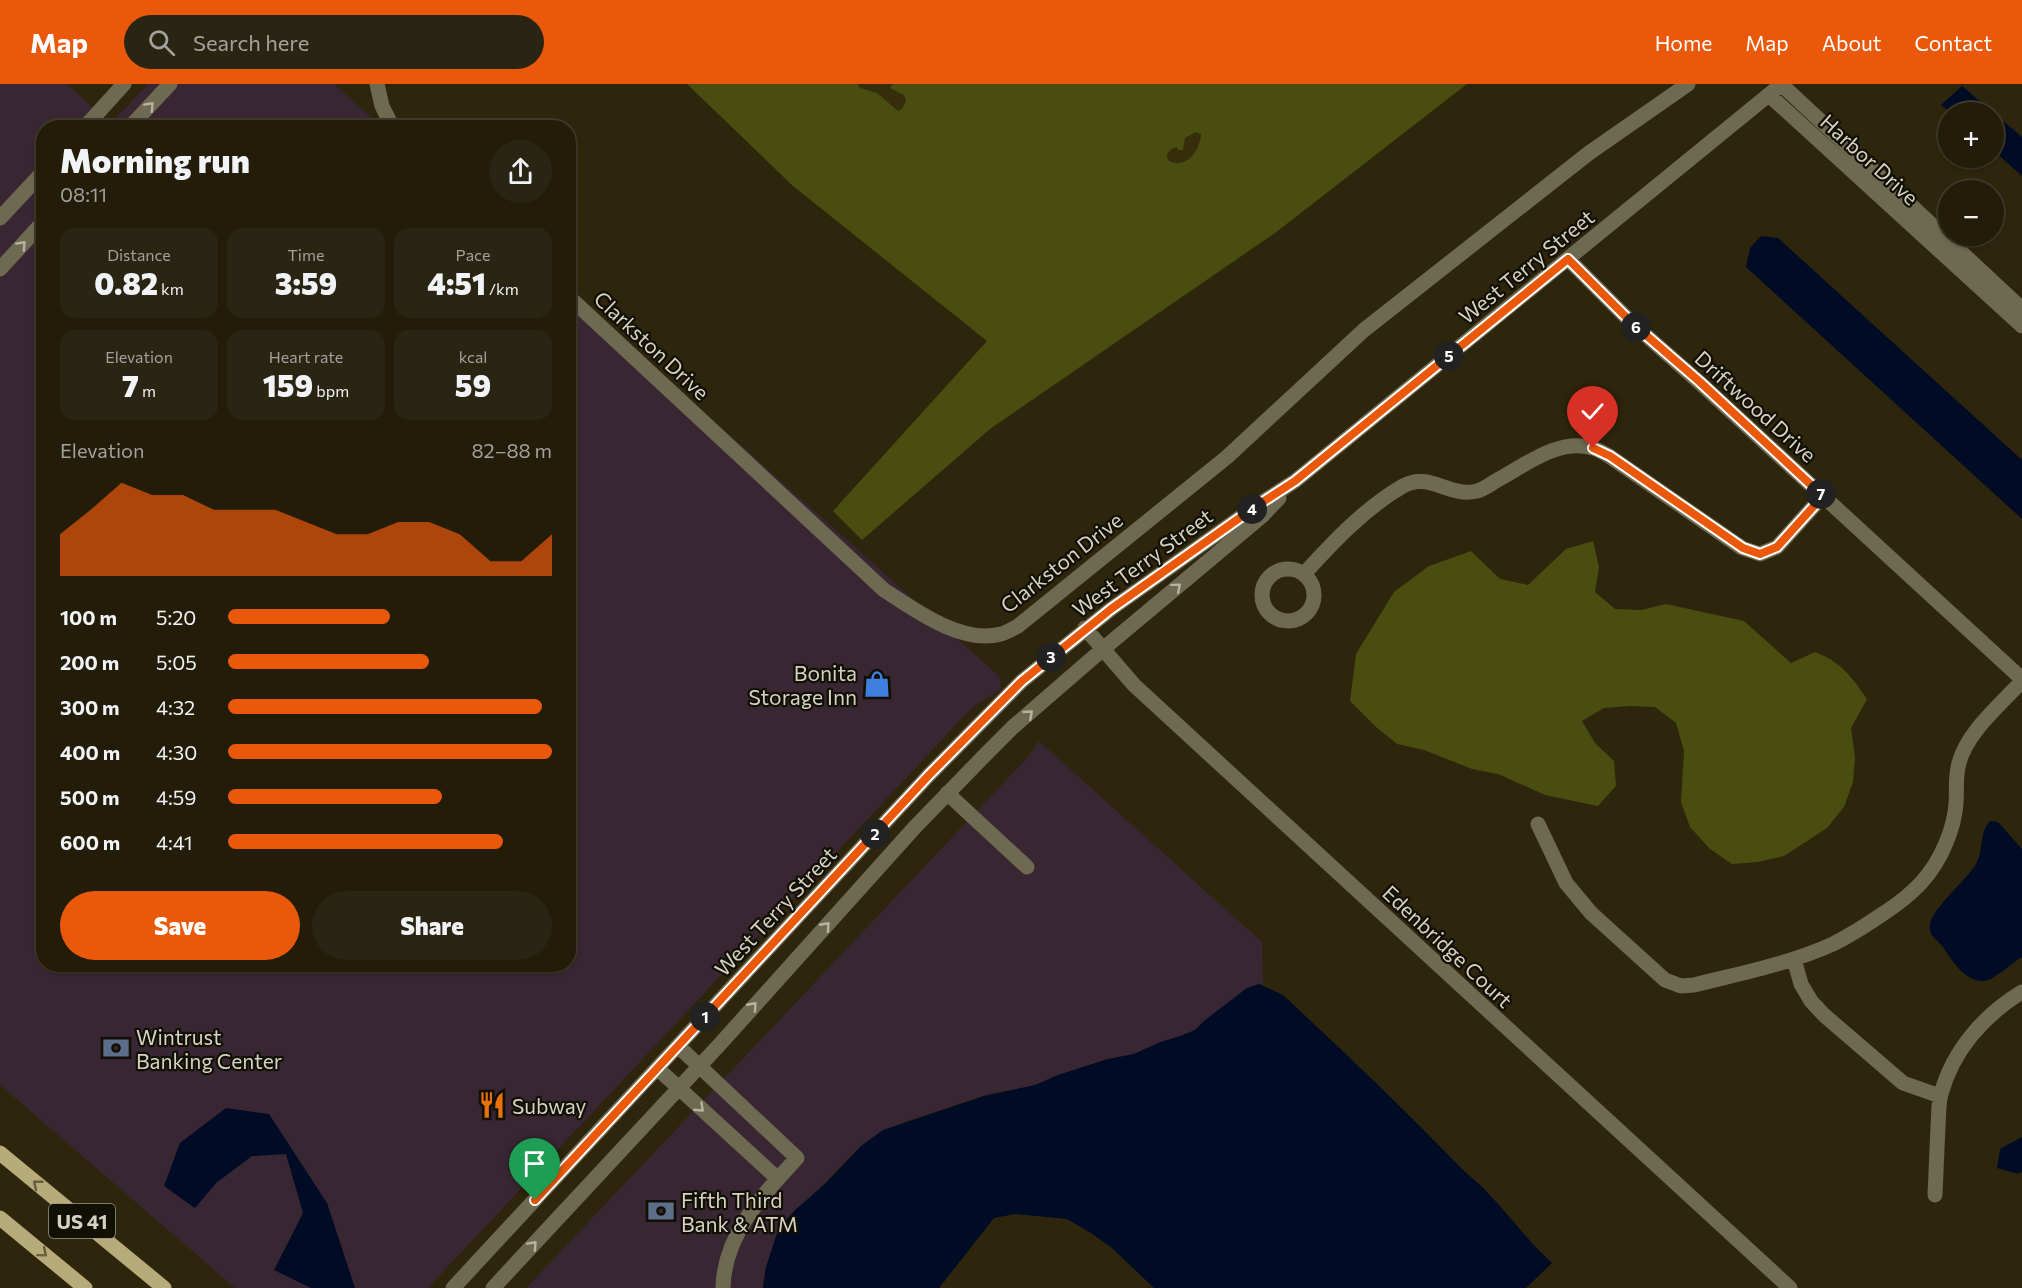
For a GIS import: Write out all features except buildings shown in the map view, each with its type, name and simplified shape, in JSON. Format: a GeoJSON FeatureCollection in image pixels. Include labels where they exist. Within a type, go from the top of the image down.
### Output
{"type":"FeatureCollection","features":[{"type":"Feature","properties":{"kind":"main road","name":"US 41"},"geometry":{"type":"LineString","coordinates":[[0,1153],[164,1288]]}},
{"type":"Feature","properties":{"kind":"main road","name":"US 41"},"geometry":{"type":"LineString","coordinates":[[0,1218],[85,1288]]}},
{"type":"Feature","properties":{"kind":"street"},"geometry":{"type":"LineString","coordinates":[[91,120],[124,84]]}},
{"type":"Feature","properties":{"kind":"street"},"geometry":{"type":"LineString","coordinates":[[136,120],[170,84]]}},
{"type":"Feature","properties":{"kind":"street"},"geometry":{"type":"LineString","coordinates":[[377,84],[382,106],[389,120]]}},
{"type":"Feature","properties":{"kind":"street","name":"Clarkston Drive"},"geometry":{"type":"LineString","coordinates":[[576,303],[884,590],[942,625],[983,636],[1001,634],[1018,626],[1227,457],[1346,345],[1568,169],[1688,84]]}},
{"type":"Feature","properties":{"kind":"street","name":"West Terry Street"},"geometry":{"type":"LineString","coordinates":[[453,1288],[929,775],[1022,681],[1085,628],[1226,527],[1295,481],[1782,84]]}},
{"type":"Feature","properties":{"kind":"street","name":"Harbor Drive"},"geometry":{"type":"LineString","coordinates":[[1782,84],[2022,309]]}},
{"type":"Feature","properties":{"kind":"street","name":"Harbor Drive"},"geometry":{"type":"LineString","coordinates":[[1769,95],[2022,326]]}},
{"type":"Feature","properties":{"kind":"street"},"geometry":{"type":"LineString","coordinates":[[0,218],[36,180]]}},
{"type":"Feature","properties":{"kind":"street"},"geometry":{"type":"LineString","coordinates":[[0,269],[36,230]]}},
{"type":"Feature","properties":{"kind":"street","name":"Driftwood Drive"},"geometry":{"type":"LineString","coordinates":[[1568,259],[1632,323],[1700,382],[2022,680]]}},
{"type":"Feature","properties":{"kind":"street"},"geometry":{"type":"LineString","coordinates":[[1304,574],[1362,517],[1404,484],[1423,480],[1458,493],[1478,491],[1556,448],[1574,445],[1593,448],[1610,456],[1743,548],[1760,554],[1777,547],[1823,496]]}},
{"type":"Feature","properties":{"kind":"street","name":"West Terry Street"},"geometry":{"type":"LineString","coordinates":[[493,1288],[948,793],[1013,727],[1262,516],[1295,481]]}},
{"type":"Feature","properties":{"kind":"street","name":"Edenbridge Court"},"geometry":{"type":"LineString","coordinates":[[1085,628],[1143,693],[1790,1288]]}},
{"type":"Feature","properties":{"kind":"street"},"geometry":{"type":"LineString","coordinates":[[1538,824],[1560,872],[1573,893],[1591,913],[1665,980],[1682,986],[1694,985],[1794,959],[1833,944],[1858,931],[1901,902],[1929,875],[1943,851],[1952,825],[1959,763],[1965,746],[1975,731],[2022,680]]}},
{"type":"Feature","properties":{"kind":"street"},"geometry":{"type":"LineString","coordinates":[[948,793],[1027,867]]}},
{"type":"Feature","properties":{"kind":"street"},"geometry":{"type":"LineString","coordinates":[[1794,959],[1801,984],[1824,1014],[1903,1083],[1940,1096]]}},
{"type":"Feature","properties":{"kind":"street"},"geometry":{"type":"LineString","coordinates":[[1935,1195],[1940,1096],[1947,1077],[1966,1042],[1994,1012],[2022,992]]}},
{"type":"Feature","properties":{"kind":"street"},"geometry":{"type":"LineString","coordinates":[[678,1046],[797,1158],[749,1212],[728,1256],[723,1288]]}},
{"type":"Feature","properties":{"kind":"street"},"geometry":{"type":"LineString","coordinates":[[657,1068],[778,1179]]}},
{"type":"Feature","properties":{"kind":"shaded area"},"geometry":{"type":"Polygon","coordinates":[[[0,84],[68,84],[106,120],[36,120],[36,972],[576,972],[576,300],[1000,677],[1000,690],[966,714],[428,1288],[235,1288],[0,1085],[0,84]]]}},
{"type":"Feature","properties":{"kind":"shaded area"},"geometry":{"type":"Polygon","coordinates":[[[148,84],[334,84],[374,120],[114,120],[148,84]]]}},
{"type":"Feature","properties":{"kind":"shaded area"},"geometry":{"type":"Polygon","coordinates":[[[687,84],[1467,84],[1275,233],[990,429],[862,540],[833,511],[987,341],[793,186],[687,84]]]}},
{"type":"Feature","properties":{"kind":"shaded area"},"geometry":{"type":"Polygon","coordinates":[[[1593,541],[1599,567],[1595,592],[1615,609],[1641,610],[1666,604],[1744,621],[1791,663],[1815,652],[1839,665],[1850,677],[1867,699],[1851,728],[1855,757],[1853,782],[1844,807],[1827,828],[1784,856],[1758,862],[1732,864],[1710,849],[1690,827],[1681,802],[1684,751],[1676,723],[1655,707],[1604,708],[1582,721],[1595,743],[1614,761],[1616,786],[1598,806],[1545,795],[1498,774],[1472,769],[1424,750],[1397,744],[1350,701],[1356,654],[1394,592],[1429,566],[1471,551],[1500,579],[1528,585],[1566,549],[1593,541]]]}},
{"type":"Feature","properties":{"kind":"shaded area"},"geometry":{"type":"Polygon","coordinates":[[[1039,741],[1262,942],[1263,985],[1247,988],[1195,1030],[1183,1035],[1134,1054],[1108,1059],[1035,1085],[997,1092],[907,1121],[873,1138],[861,1146],[778,1230],[763,1280],[763,1288],[526,1288],[1028,757],[1039,741]]]}},
{"type":"Feature","properties":{"kind":"sand"},"geometry":{"type":"Polygon","coordinates":[[[858,84],[893,84],[890,88],[904,95],[906,101],[902,109],[898,111],[877,93],[860,88],[858,84]]]}},
{"type":"Feature","properties":{"kind":"sand"},"geometry":{"type":"Polygon","coordinates":[[[1196,132],[1201,134],[1200,140],[1195,153],[1190,158],[1180,163],[1168,160],[1167,155],[1171,149],[1176,147],[1183,150],[1185,138],[1196,132]]]}},
{"type":"Feature","properties":{"kind":"water"},"geometry":{"type":"Polygon","coordinates":[[[1962,86],[1981,102],[1944,102],[1962,86]]]}},
{"type":"Feature","properties":{"kind":"water"},"geometry":{"type":"Polygon","coordinates":[[[2004,122],[2022,137],[2022,176],[2004,160],[2004,122]]]}},
{"type":"Feature","properties":{"kind":"water"},"geometry":{"type":"Polygon","coordinates":[[[1761,236],[1778,238],[2022,460],[2022,519],[1746,267],[1750,248],[1761,236]]]}},
{"type":"Feature","properties":{"kind":"water"},"geometry":{"type":"Polygon","coordinates":[[[1990,821],[1998,822],[2022,849],[2022,957],[1991,979],[1981,981],[1961,971],[1932,935],[1930,925],[1942,903],[1976,864],[1984,831],[1990,821]]]}},
{"type":"Feature","properties":{"kind":"water"},"geometry":{"type":"Polygon","coordinates":[[[1259,984],[1283,995],[1350,1058],[1484,1189],[1552,1263],[1526,1288],[1154,1288],[1112,1248],[1067,1219],[1015,1214],[994,1218],[939,1288],[763,1288],[766,1267],[778,1230],[795,1210],[825,1184],[861,1146],[883,1130],[984,1096],[1035,1085],[1108,1059],[1134,1054],[1183,1035],[1195,1030],[1247,988],[1259,984]]]}},
{"type":"Feature","properties":{"kind":"water"},"geometry":{"type":"Polygon","coordinates":[[[226,1108],[269,1114],[327,1203],[355,1288],[311,1288],[274,1270],[303,1213],[286,1154],[252,1156],[216,1183],[195,1208],[164,1186],[180,1143],[226,1108]]]}},
{"type":"Feature","properties":{"kind":"water"},"geometry":{"type":"Polygon","coordinates":[[[2022,1137],[2022,1172],[2018,1174],[1997,1168],[2000,1149],[2022,1137]]]}},
{"type":"Feature","properties":{"kind":"place","name":"Bonita Storage Inn"},"geometry":{"type":"Point","coordinates":[877,684]}},
{"type":"Feature","properties":{"kind":"place","name":"Wintrust Banking Center"},"geometry":{"type":"Point","coordinates":[116,1048]}},
{"type":"Feature","properties":{"kind":"place","name":"Subway"},"geometry":{"type":"Point","coordinates":[492,1105]}},
{"type":"Feature","properties":{"kind":"place","name":"Fifth Third Bank & ATM"},"geometry":{"type":"Point","coordinates":[661,1211]}},
{"type":"Feature","properties":{"kind":"route"},"geometry":{"type":"LineString","coordinates":[[535,1200],[929,775],[1022,681],[1085,628],[1295,481],[1568,259],[1632,323],[1700,382],[1823,496],[1777,547],[1760,554],[1743,548],[1610,456],[1593,448]]}}]}
